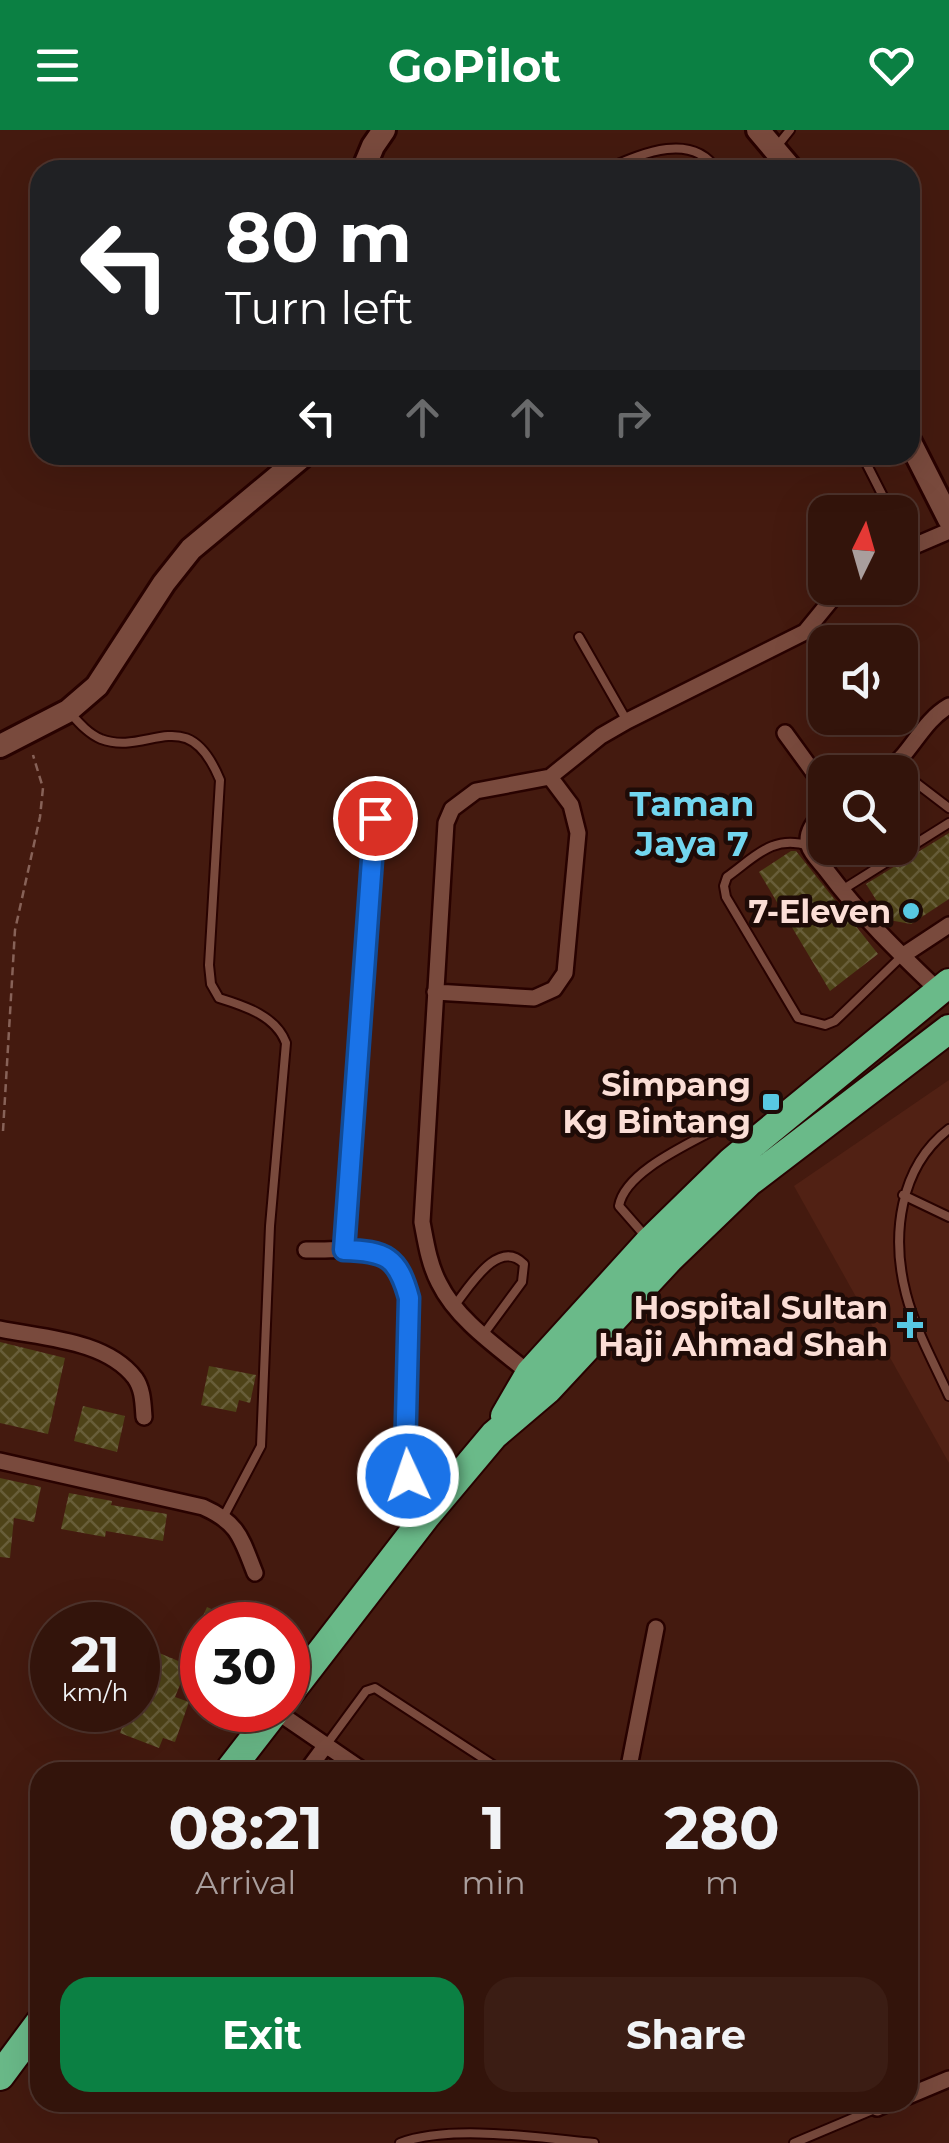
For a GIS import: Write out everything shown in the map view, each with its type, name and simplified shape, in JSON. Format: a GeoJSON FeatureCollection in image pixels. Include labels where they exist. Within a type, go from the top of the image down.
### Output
{"type":"FeatureCollection","features":[{"type":"Feature","properties":{"kind":"highway"},"geometry":{"type":"LineString","coordinates":[[310,1667],[426,1516],[650,1241],[762,1137],[944,987]]}},
{"type":"Feature","properties":{"kind":"highway"},"geometry":{"type":"LineString","coordinates":[[539,1381],[749,1182],[949,1029]]}},
{"type":"Feature","properties":{"kind":"highway"},"geometry":{"type":"LineString","coordinates":[[236,1762],[259,1732]]}},
{"type":"Feature","properties":{"kind":"highway"},"geometry":{"type":"LineString","coordinates":[[0,2076],[30,2036]]}},
{"type":"Feature","properties":{"kind":"street"},"geometry":{"type":"LineString","coordinates":[[367,160],[384,130]]}},
{"type":"Feature","properties":{"kind":"street"},"geometry":{"type":"LineString","coordinates":[[758,130],[783,139]]}},
{"type":"Feature","properties":{"kind":"street"},"geometry":{"type":"LineString","coordinates":[[920,462],[949,520]]}},
{"type":"Feature","properties":{"kind":"street"},"geometry":{"type":"LineString","coordinates":[[0,746],[68,711],[97,686],[190,549],[292,465]]}},
{"type":"Feature","properties":{"kind":"street"},"geometry":{"type":"LineString","coordinates":[[918,543],[949,531]]}},
{"type":"Feature","properties":{"kind":"street"},"geometry":{"type":"LineString","coordinates":[[539,1381],[454,1306],[429,1260],[422,1222],[446,823],[452,809],[476,791],[550,776],[627,721],[805,632],[827,605]]}},
{"type":"Feature","properties":{"kind":"street"},"geometry":{"type":"LineString","coordinates":[[901,755],[924,726],[949,706]]}},
{"type":"Feature","properties":{"kind":"street"},"geometry":{"type":"LineString","coordinates":[[784,734],[808,766]]}},
{"type":"Feature","properties":{"kind":"street"},"geometry":{"type":"LineString","coordinates":[[434,992],[534,998],[554,989],[565,973],[578,833],[571,805],[550,776]]}},
{"type":"Feature","properties":{"kind":"street"},"geometry":{"type":"LineString","coordinates":[[344,1250],[375,818]]}},
{"type":"Feature","properties":{"kind":"street"},"geometry":{"type":"LineString","coordinates":[[823,865],[902,956],[944,987]]}},
{"type":"Feature","properties":{"kind":"street"},"geometry":{"type":"LineString","coordinates":[[902,956],[949,925]]}},
{"type":"Feature","properties":{"kind":"street"},"geometry":{"type":"LineString","coordinates":[[306,1250],[370,1251],[391,1259],[403,1275],[409,1298],[405,1457],[408,1476],[426,1516]]}},
{"type":"Feature","properties":{"kind":"street"},"geometry":{"type":"LineString","coordinates":[[0,1328],[102,1351],[134,1377],[142,1394],[144,1417]]}},
{"type":"Feature","properties":{"kind":"street"},"geometry":{"type":"LineString","coordinates":[[0,1461],[203,1507],[224,1516],[238,1530],[255,1572]]}},
{"type":"Feature","properties":{"kind":"street"},"geometry":{"type":"LineString","coordinates":[[630,1762],[656,1628]]}},
{"type":"Feature","properties":{"kind":"street"},"geometry":{"type":"LineString","coordinates":[[307,1732],[351,1762]]}},
{"type":"Feature","properties":{"kind":"street"},"geometry":{"type":"LineString","coordinates":[[313,1762],[326,1745]]}},
{"type":"Feature","properties":{"kind":"street"},"geometry":{"type":"LineString","coordinates":[[918,2092],[949,2079]]}},
{"type":"Feature","properties":{"kind":"lane"},"geometry":{"type":"LineString","coordinates":[[627,160],[668,142],[696,150],[709,160]]}},
{"type":"Feature","properties":{"kind":"lane"},"geometry":{"type":"LineString","coordinates":[[867,465],[882,495]]}},
{"type":"Feature","properties":{"kind":"lane"},"geometry":{"type":"LineString","coordinates":[[579,638],[627,721]]}},
{"type":"Feature","properties":{"kind":"lane"},"geometry":{"type":"LineString","coordinates":[[68,711],[101,739],[118,743],[158,735],[181,737],[199,746],[212,761],[220,780],[211,984],[220,998],[249,1008],[281,1029],[286,1042],[270,1226],[261,1446],[224,1516]]}},
{"type":"Feature","properties":{"kind":"lane"},"geometry":{"type":"LineString","coordinates":[[918,788],[949,808]]}},
{"type":"Feature","properties":{"kind":"lane"},"geometry":{"type":"LineString","coordinates":[[842,890],[949,823]]}},
{"type":"Feature","properties":{"kind":"lane"},"geometry":{"type":"LineString","coordinates":[[808,846],[780,841],[727,877],[724,886],[726,898],[798,1018],[825,1026],[902,956]]}},
{"type":"Feature","properties":{"kind":"lane"},"geometry":{"type":"LineString","coordinates":[[650,1241],[619,1206],[632,1179],[725,1124],[762,1137]]}},
{"type":"Feature","properties":{"kind":"lane"},"geometry":{"type":"LineString","coordinates":[[949,1129],[936,1139],[914,1170],[903,1195],[899,1237],[905,1292],[949,1396]]}},
{"type":"Feature","properties":{"kind":"lane"},"geometry":{"type":"LineString","coordinates":[[903,1195],[949,1216]]}},
{"type":"Feature","properties":{"kind":"lane"},"geometry":{"type":"LineString","coordinates":[[454,1306],[490,1262],[506,1254],[517,1256],[524,1264],[522,1282],[483,1334]]}},
{"type":"Feature","properties":{"kind":"lane"},"geometry":{"type":"LineString","coordinates":[[326,1745],[366,1691],[375,1688],[489,1762]]}},
{"type":"Feature","properties":{"kind":"lane"},"geometry":{"type":"LineString","coordinates":[[794,2143],[863,2112]]}},
{"type":"Feature","properties":{"kind":"lane"},"geometry":{"type":"LineString","coordinates":[[400,2143],[417,2136],[497,2135],[594,2143]]}},
{"type":"Feature","properties":{"kind":"path"},"geometry":{"type":"LineString","coordinates":[[3,1130],[14,930],[43,788],[26,734]]}},
{"type":"Feature","properties":{"kind":"shaded area","name":"Hospital Sultan Haji Ahmad Shah"},"geometry":{"type":"Polygon","coordinates":[[[949,1080],[949,1463],[794,1186],[949,1080]]]}},
{"type":"Feature","properties":{"kind":"building"},"geometry":{"type":"Polygon","coordinates":[[[949,833],[949,899],[911,924],[889,920],[866,884],[897,865],[918,865],[918,852],[949,833]]]}},
{"type":"Feature","properties":{"kind":"building"},"geometry":{"type":"Polygon","coordinates":[[[796,851],[878,954],[830,991],[759,872],[796,851]]]}},
{"type":"Feature","properties":{"kind":"building"},"geometry":{"type":"Polygon","coordinates":[[[0,1342],[65,1358],[48,1434],[0,1423],[0,1342]]]}},
{"type":"Feature","properties":{"kind":"building"},"geometry":{"type":"Polygon","coordinates":[[[209,1366],[256,1375],[250,1403],[239,1400],[236,1412],[201,1405],[209,1366]]]}},
{"type":"Feature","properties":{"kind":"building"},"geometry":{"type":"Polygon","coordinates":[[[83,1406],[125,1416],[117,1452],[74,1441],[83,1406]]]}},
{"type":"Feature","properties":{"kind":"building"},"geometry":{"type":"Polygon","coordinates":[[[0,1478],[41,1487],[34,1522],[14,1518],[10,1558],[0,1557],[0,1478]]]}},
{"type":"Feature","properties":{"kind":"building"},"geometry":{"type":"Polygon","coordinates":[[[69,1493],[167,1514],[163,1541],[106,1531],[105,1537],[61,1529],[69,1493]]]}},
{"type":"Feature","properties":{"kind":"building"},"geometry":{"type":"Polygon","coordinates":[[[160,1653],[180,1662],[180,1685],[175,1697],[180,1699],[180,1728],[175,1742],[163,1738],[159,1748],[120,1733],[160,1732],[160,1653]]]}},
{"type":"Feature","properties":{"kind":"place","name":"7-Eleven"},"geometry":{"type":"Point","coordinates":[911,911]}},
{"type":"Feature","properties":{"kind":"place","name":"Simpang Kg Bintang"},"geometry":{"type":"Point","coordinates":[771,1102]}},
{"type":"Feature","properties":{"kind":"place","name":"Hospital Sultan Haji Ahmad Shah"},"geometry":{"type":"Point","coordinates":[910,1325]}},
{"type":"Feature","properties":{"kind":"district","name":"Taman Jaya 7"},"geometry":{"type":"Point","coordinates":[692,823]}},
{"type":"Feature","properties":{"kind":"route"},"geometry":{"type":"LineString","coordinates":[[375,818],[344,1250],[370,1251],[391,1259],[403,1275],[409,1298],[405,1457],[408,1476]]}}]}
